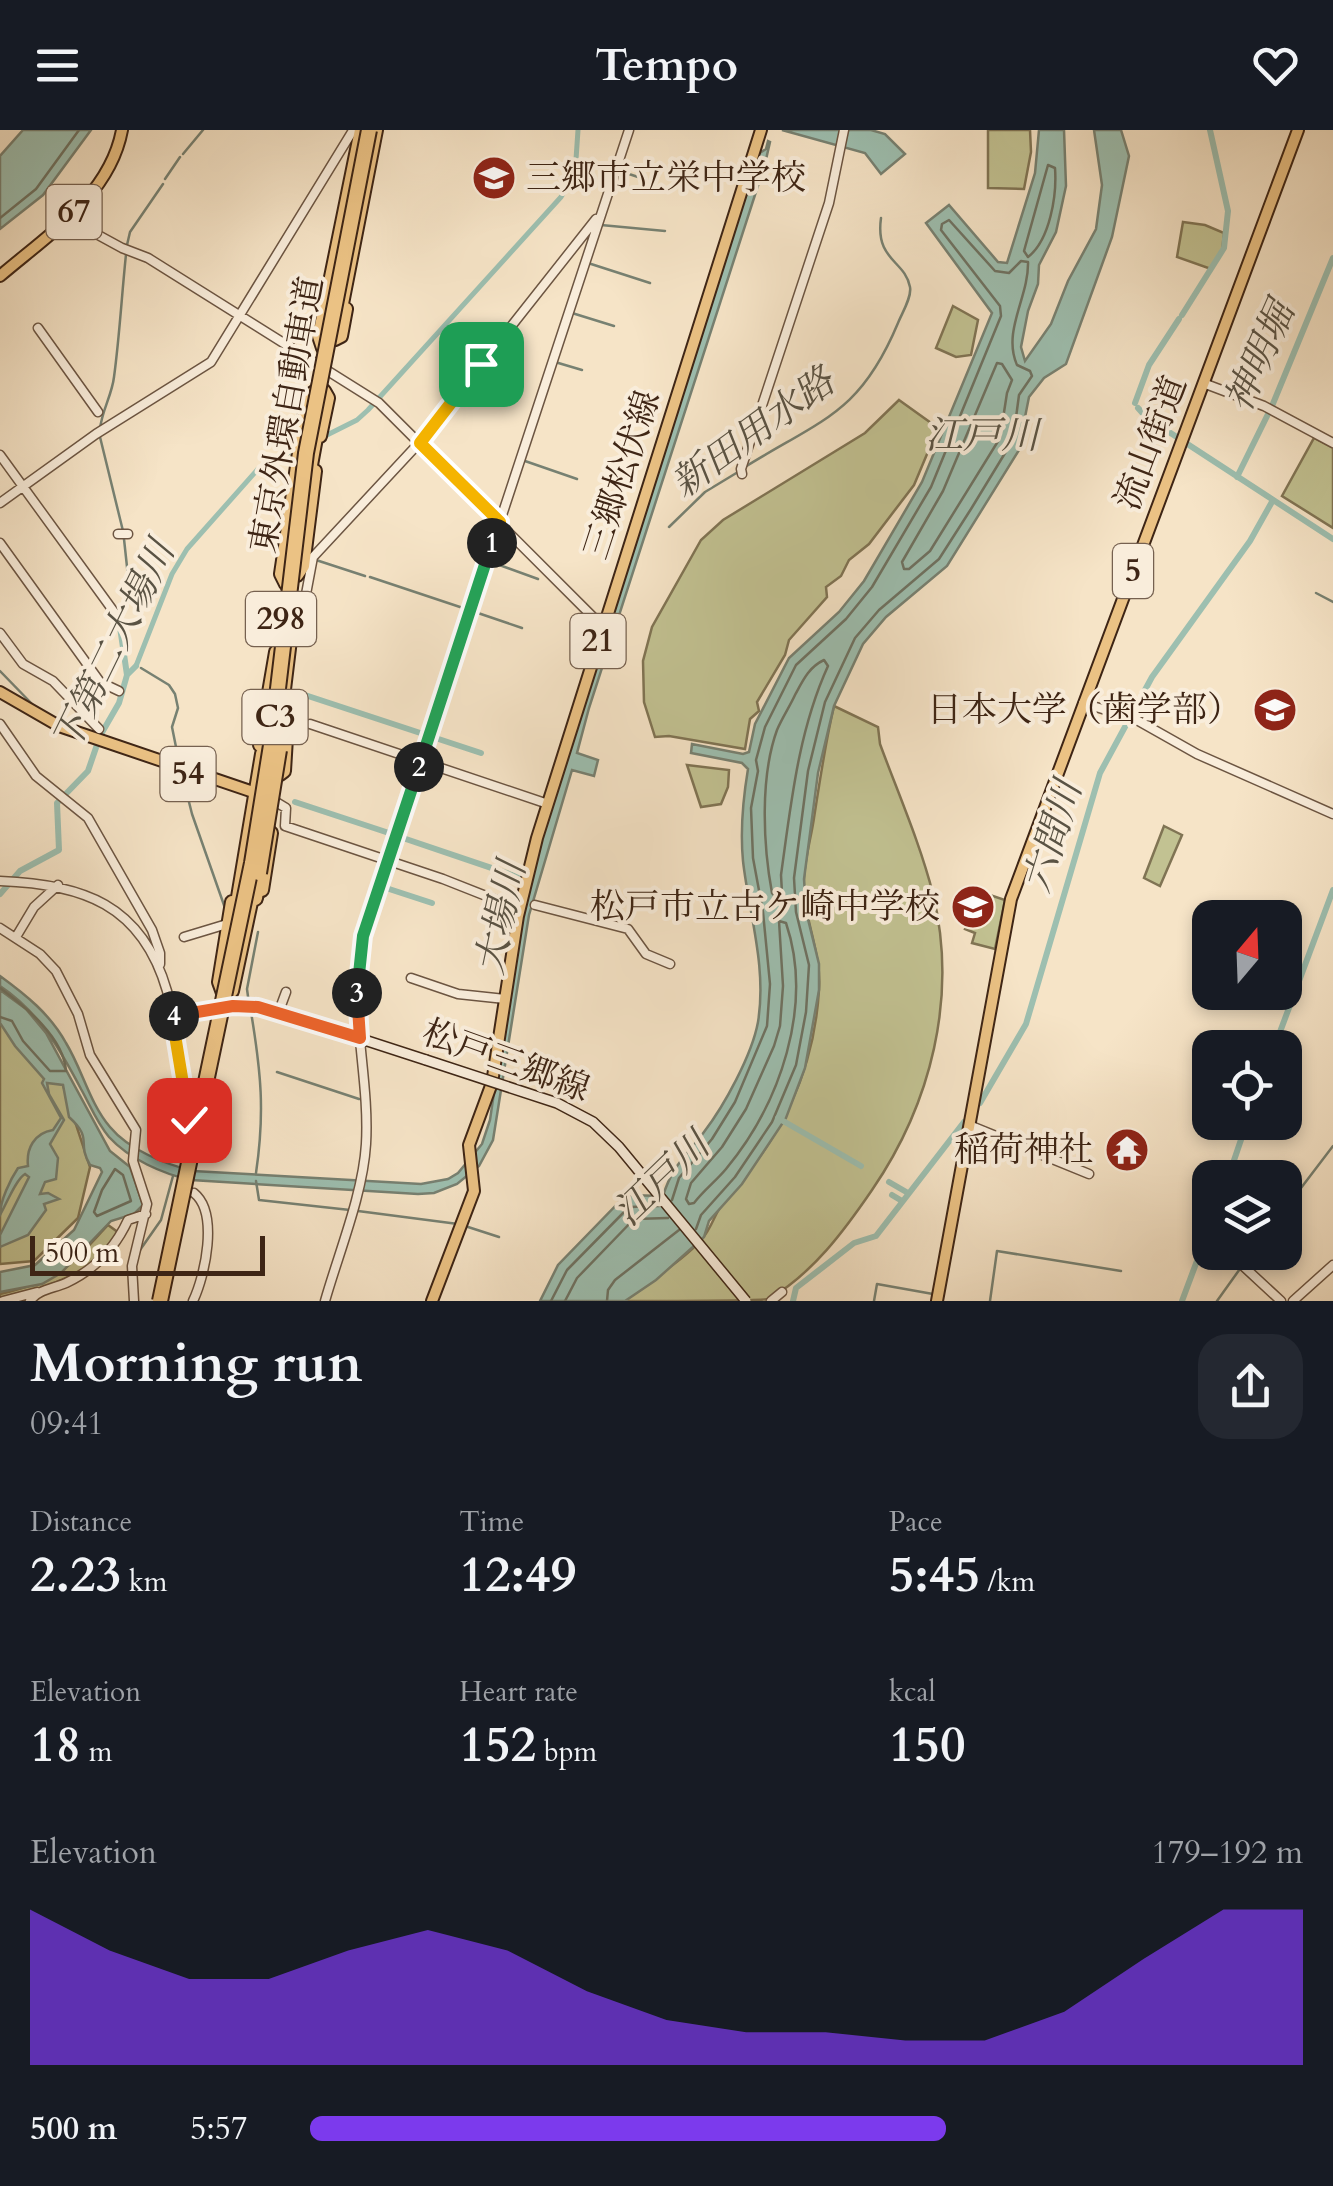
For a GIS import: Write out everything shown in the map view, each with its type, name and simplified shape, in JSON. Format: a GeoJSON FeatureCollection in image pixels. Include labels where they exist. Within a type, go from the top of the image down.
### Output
{"type":"FeatureCollection","features":[{"type":"Feature","properties":{"kind":"highway"},"geometry":{"type":"LineString","coordinates":[[329,344],[319,336],[370,130]]}},
{"type":"Feature","properties":{"kind":"highway"},"geometry":{"type":"LineString","coordinates":[[290,582],[280,574],[307,457],[307,399],[319,391],[329,344],[340,336],[343,325],[370,130]]}},
{"type":"Feature","properties":{"kind":"highway","name":"東京外環自動車道"},"geometry":{"type":"LineString","coordinates":[[162,1301],[252,863],[272,739],[306,453],[370,130]]}},
{"type":"Feature","properties":{"kind":"highway","name":"東京外環自動車道"},"geometry":{"type":"LineString","coordinates":[[162,1301],[245,917],[282,680],[310,454],[370,130]]}},
{"type":"Feature","properties":{"kind":"highway"},"geometry":{"type":"LineString","coordinates":[[255,898],[250,873],[290,582],[302,566],[307,457],[310,437],[328,398],[319,391]]}},
{"type":"Feature","properties":{"kind":"highway","name":"298"},"geometry":{"type":"LineString","coordinates":[[244,936],[250,873],[248,838],[274,735],[290,582]]}},
{"type":"Feature","properties":{"kind":"highway"},"geometry":{"type":"LineString","coordinates":[[264,784],[284,771],[294,634],[286,629]]}},
{"type":"Feature","properties":{"kind":"highway","name":"298"},"geometry":{"type":"LineString","coordinates":[[162,1301],[189,1184],[190,1147],[224,997],[238,966],[271,833],[276,802],[257,763],[286,629]]}},
{"type":"Feature","properties":{"kind":"highway"},"geometry":{"type":"LineString","coordinates":[[250,873],[278,759],[282,680]]}},
{"type":"Feature","properties":{"kind":"highway","name":"298"},"geometry":{"type":"LineString","coordinates":[[264,784],[262,754],[274,735]]}},
{"type":"Feature","properties":{"kind":"highway","name":"298"},"geometry":{"type":"LineString","coordinates":[[238,966],[247,956],[271,833]]}},
{"type":"Feature","properties":{"kind":"highway"},"geometry":{"type":"LineString","coordinates":[[224,997],[219,982],[227,924],[244,841],[248,838]]}},
{"type":"Feature","properties":{"kind":"highway","name":"298"},"geometry":{"type":"LineString","coordinates":[[190,1164],[250,873]]}},
{"type":"Feature","properties":{"kind":"main road","name":"67"},"geometry":{"type":"LineString","coordinates":[[0,276],[86,201],[113,164],[122,130]]}},
{"type":"Feature","properties":{"kind":"main road","name":"三郷松伏線"},"geometry":{"type":"LineString","coordinates":[[432,1301],[472,1194],[470,1142],[492,1083],[519,909],[548,804],[762,130]]}},
{"type":"Feature","properties":{"kind":"main road","name":"流山街道"},"geometry":{"type":"LineString","coordinates":[[936,1301],[1012,899],[1298,130]]}},
{"type":"Feature","properties":{"kind":"main road","name":"54"},"geometry":{"type":"LineString","coordinates":[[0,695],[47,721],[97,739],[264,784],[276,802]]}},
{"type":"Feature","properties":{"kind":"main road","name":"松戸三郷線"},"geometry":{"type":"LineString","coordinates":[[172,1016],[224,997],[564,1106],[593,1122],[628,1158],[746,1301]]}},
{"type":"Feature","properties":{"kind":"street"},"geometry":{"type":"LineString","coordinates":[[0,504],[101,431],[211,362],[352,132],[370,130]]}},
{"type":"Feature","properties":{"kind":"street"},"geometry":{"type":"LineString","coordinates":[[325,1301],[357,1190],[366,1139],[358,961],[629,130]]}},
{"type":"Feature","properties":{"kind":"street"},"geometry":{"type":"LineString","coordinates":[[742,474],[829,204],[844,130]]}},
{"type":"Feature","properties":{"kind":"street"},"geometry":{"type":"LineString","coordinates":[[303,610],[311,560],[420,443],[602,212]]}},
{"type":"Feature","properties":{"kind":"street"},"geometry":{"type":"LineString","coordinates":[[67,218],[148,258],[376,400],[602,626]]}},
{"type":"Feature","properties":{"kind":"street"},"geometry":{"type":"LineString","coordinates":[[38,328],[98,412]]}},
{"type":"Feature","properties":{"kind":"street"},"geometry":{"type":"LineString","coordinates":[[1203,383],[1271,409],[1333,442]]}},
{"type":"Feature","properties":{"kind":"street"},"geometry":{"type":"LineString","coordinates":[[0,454],[116,616]]}},
{"type":"Feature","properties":{"kind":"street"},"geometry":{"type":"LineString","coordinates":[[0,543],[100,682],[119,692]]}},
{"type":"Feature","properties":{"kind":"street"},"geometry":{"type":"LineString","coordinates":[[0,633],[22,664],[53,681],[97,739]]}},
{"type":"Feature","properties":{"kind":"street"},"geometry":{"type":"LineString","coordinates":[[1084,701],[1131,717],[1197,754],[1333,814]]}},
{"type":"Feature","properties":{"kind":"street"},"geometry":{"type":"LineString","coordinates":[[0,724],[36,776],[88,818],[148,924],[160,953],[158,966]]}},
{"type":"Feature","properties":{"kind":"street"},"geometry":{"type":"LineString","coordinates":[[310,724],[548,804]]}},
{"type":"Feature","properties":{"kind":"street"},"geometry":{"type":"LineString","coordinates":[[276,802],[286,808],[285,826],[519,909]]}},
{"type":"Feature","properties":{"kind":"street"},"geometry":{"type":"LineString","coordinates":[[1,881],[58,886],[94,898],[116,912],[140,936],[158,966],[172,1016],[190,1147]]}},
{"type":"Feature","properties":{"kind":"street"},"geometry":{"type":"LineString","coordinates":[[16,937],[34,907],[58,886]]}},
{"type":"Feature","properties":{"kind":"street"},"geometry":{"type":"LineString","coordinates":[[535,906],[628,928],[646,954],[670,964]]}},
{"type":"Feature","properties":{"kind":"street"},"geometry":{"type":"LineString","coordinates":[[184,937],[227,924]]}},
{"type":"Feature","properties":{"kind":"street"},"geometry":{"type":"LineString","coordinates":[[0,928],[40,954],[57,972],[78,1014],[90,1055],[136,1130],[133,1157],[147,1200],[132,1264],[134,1301]]}},
{"type":"Feature","properties":{"kind":"street"},"geometry":{"type":"LineString","coordinates":[[411,978],[458,994],[504,999]]}},
{"type":"Feature","properties":{"kind":"street"},"geometry":{"type":"LineString","coordinates":[[279,1012],[286,992]]}},
{"type":"Feature","properties":{"kind":"street"},"geometry":{"type":"LineString","coordinates":[[970,1126],[1089,1174]]}},
{"type":"Feature","properties":{"kind":"street"},"geometry":{"type":"LineString","coordinates":[[189,1184],[202,1201],[208,1252],[194,1301]]}},
{"type":"Feature","properties":{"kind":"street"},"geometry":{"type":"LineString","coordinates":[[3,1301],[85,1273],[118,1242],[129,1219],[146,1214]]}},
{"type":"Feature","properties":{"kind":"street"},"geometry":{"type":"LineString","coordinates":[[1293,1301],[1333,1265]]}},
{"type":"Feature","properties":{"kind":"street"},"geometry":{"type":"LineString","coordinates":[[1246,1270],[1281,1301]]}},
{"type":"Feature","properties":{"kind":"street"},"geometry":{"type":"LineString","coordinates":[[30,1301],[38,1292]]}},
{"type":"Feature","properties":{"kind":"street"},"geometry":{"type":"LineString","coordinates":[[771,1301],[782,1292]]}},
{"type":"Feature","properties":{"kind":"green space"},"geometry":{"type":"Polygon","coordinates":[[[988,130],[1030,130],[1031,152],[1024,189],[988,188],[988,130]]]}},
{"type":"Feature","properties":{"kind":"green space"},"geometry":{"type":"Polygon","coordinates":[[[1183,222],[1224,233],[1222,252],[1211,269],[1177,257],[1183,222]]]}},
{"type":"Feature","properties":{"kind":"green space"},"geometry":{"type":"Polygon","coordinates":[[[953,306],[978,320],[971,355],[956,357],[936,348],[953,306]]]}},
{"type":"Feature","properties":{"kind":"green space"},"geometry":{"type":"Polygon","coordinates":[[[899,400],[938,428],[914,485],[869,544],[826,587],[827,597],[789,640],[785,655],[757,702],[759,711],[750,719],[745,749],[655,737],[644,702],[643,661],[652,627],[701,540],[723,520],[865,433],[899,400]]]}},
{"type":"Feature","properties":{"kind":"green space"},"geometry":{"type":"Polygon","coordinates":[[[1314,438],[1333,448],[1333,528],[1282,496],[1314,438]]]}},
{"type":"Feature","properties":{"kind":"green space"},"geometry":{"type":"Polygon","coordinates":[[[834,706],[878,727],[880,744],[933,894],[942,972],[934,1048],[924,1086],[893,1157],[872,1190],[826,1250],[785,1289],[761,1300],[625,1301],[705,1235],[722,1205],[778,1129],[802,1077],[816,1021],[819,990],[818,962],[804,892],[805,871],[834,706]]]}},
{"type":"Feature","properties":{"kind":"green space"},"geometry":{"type":"Polygon","coordinates":[[[687,765],[729,770],[721,804],[701,807],[687,765]]]}},
{"type":"Feature","properties":{"kind":"green space"},"geometry":{"type":"Polygon","coordinates":[[[1164,826],[1182,835],[1160,886],[1144,878],[1164,826]]]}},
{"type":"Feature","properties":{"kind":"green space"},"geometry":{"type":"Polygon","coordinates":[[[987,894],[1005,900],[995,949],[972,943],[975,933],[965,929],[977,899],[983,901],[987,894]]]}},
{"type":"Feature","properties":{"kind":"green space"},"geometry":{"type":"Polygon","coordinates":[[[0,1015],[62,1082],[90,1167],[78,1218],[34,1261],[0,1264],[0,1015]]]}},
{"type":"Feature","properties":{"kind":"green space"},"geometry":{"type":"Polygon","coordinates":[[[108,1225],[119,1233],[116,1239],[84,1270],[43,1288],[0,1300],[0,1294],[62,1271],[108,1225]]]}},
{"type":"Feature","properties":{"kind":"water"},"geometry":{"type":"Polygon","coordinates":[[[23,130],[91,130],[43,195],[0,229],[0,156],[23,130]]]}},
{"type":"Feature","properties":{"kind":"water"},"geometry":{"type":"Polygon","coordinates":[[[782,130],[871,130],[885,134],[905,154],[881,174],[865,153],[782,130]]]}},
{"type":"Feature","properties":{"kind":"water","name":"江戸川"},"geometry":{"type":"Polygon","coordinates":[[[1039,130],[1064,130],[1066,186],[1056,232],[1039,265],[1038,284],[1028,311],[1021,347],[1025,361],[1051,324],[1068,281],[1096,229],[1102,185],[1094,130],[1121,130],[1129,156],[1112,237],[1066,364],[1044,378],[1029,397],[1024,442],[947,566],[886,617],[863,644],[834,706],[818,773],[804,879],[806,911],[819,964],[819,990],[805,1068],[786,1118],[742,1184],[709,1221],[704,1237],[656,1280],[625,1301],[540,1301],[558,1265],[626,1195],[663,1196],[675,1169],[712,1121],[744,1064],[755,1035],[760,1001],[759,961],[742,849],[748,769],[742,763],[691,753],[692,744],[749,752],[755,724],[789,658],[839,612],[864,581],[922,482],[992,313],[926,223],[949,205],[998,262],[1007,263],[1035,173],[1039,130]]]}},
{"type":"Feature","properties":{"kind":"water"},"geometry":{"type":"Polygon","coordinates":[[[768,141],[765,164],[589,708],[577,753],[598,760],[594,776],[572,770],[529,915],[493,1140],[479,1166],[457,1184],[434,1193],[418,1194],[191,1180],[136,1159],[105,1132],[56,1046],[26,1007],[0,986],[0,976],[53,1023],[110,1127],[137,1149],[171,1164],[193,1171],[421,1184],[458,1173],[482,1144],[490,1120],[518,930],[535,854],[758,154],[766,149],[768,141]]]}},
{"type":"Feature","properties":{"kind":"water"},"geometry":{"type":"Polygon","coordinates":[[[0,990],[26,1009],[46,1033],[110,1151],[130,1167],[143,1205],[134,1214],[111,1221],[61,1273],[42,1284],[0,1292],[0,1272],[35,1265],[74,1230],[102,1172],[90,1165],[86,1157],[81,1131],[69,1117],[63,1085],[47,1083],[64,1120],[50,1144],[58,1158],[56,1179],[45,1182],[40,1194],[48,1193],[59,1199],[44,1204],[46,1210],[28,1235],[0,1247],[0,1235],[29,1177],[25,1174],[18,1181],[0,1215],[9,1184],[18,1168],[28,1166],[33,1143],[41,1134],[53,1130],[61,1118],[42,1083],[44,1079],[0,1023],[0,990]]]}},
{"type":"Feature","properties":{"kind":"waterway"},"geometry":{"type":"LineString","coordinates":[[183,154],[203,130]]}},
{"type":"Feature","properties":{"kind":"waterway","name":"下第二大場川"},"geometry":{"type":"LineString","coordinates":[[323,437],[368,410],[561,197],[575,174],[578,130]]}},
{"type":"Feature","properties":{"kind":"waterway"},"geometry":{"type":"LineString","coordinates":[[1182,315],[1224,248],[1228,211],[1210,130]]}},
{"type":"Feature","properties":{"kind":"waterway"},"geometry":{"type":"LineString","coordinates":[[165,179],[180,157]]}},
{"type":"Feature","properties":{"kind":"waterway"},"geometry":{"type":"LineString","coordinates":[[620,171],[647,180]]}},
{"type":"Feature","properties":{"kind":"waterway"},"geometry":{"type":"LineString","coordinates":[[100,429],[114,377],[130,232],[163,184]]}},
{"type":"Feature","properties":{"kind":"waterway","name":"新田用水路"},"geometry":{"type":"LineString","coordinates":[[745,467],[836,411],[869,377],[884,353],[910,291],[903,271],[882,243],[881,218]]}},
{"type":"Feature","properties":{"kind":"waterway"},"geometry":{"type":"LineString","coordinates":[[601,225],[665,231]]}},
{"type":"Feature","properties":{"kind":"waterway","name":"神明堀"},"geometry":{"type":"LineString","coordinates":[[1237,477],[1272,406],[1333,258]]}},
{"type":"Feature","properties":{"kind":"waterway"},"geometry":{"type":"LineString","coordinates":[[588,263],[650,283]]}},
{"type":"Feature","properties":{"kind":"waterway"},"geometry":{"type":"LineString","coordinates":[[572,313],[614,326]]}},
{"type":"Feature","properties":{"kind":"waterway"},"geometry":{"type":"LineString","coordinates":[[1135,403],[1149,365],[1179,319]]}},
{"type":"Feature","properties":{"kind":"waterway"},"geometry":{"type":"LineString","coordinates":[[555,362],[582,370]]}},
{"type":"Feature","properties":{"kind":"waterway","name":"神明堀"},"geometry":{"type":"LineString","coordinates":[[1138,408],[1146,417],[1333,539]]}},
{"type":"Feature","properties":{"kind":"waterway"},"geometry":{"type":"LineString","coordinates":[[100,437],[123,531]]}},
{"type":"Feature","properties":{"kind":"waterway","name":"下第二大場川"},"geometry":{"type":"LineString","coordinates":[[136,666],[172,574],[187,549],[258,469],[299,447]]}},
{"type":"Feature","properties":{"kind":"waterway"},"geometry":{"type":"LineString","coordinates":[[525,461],[577,479]]}},
{"type":"Feature","properties":{"kind":"waterway","name":"新田用水路"},"geometry":{"type":"LineString","coordinates":[[669,527],[705,492],[738,472]]}},
{"type":"Feature","properties":{"kind":"waterway","name":"六間川"},"geometry":{"type":"LineString","coordinates":[[980,1103],[1026,1024],[1100,773],[1152,677],[1250,541],[1273,500]]}},
{"type":"Feature","properties":{"kind":"waterway"},"geometry":{"type":"LineString","coordinates":[[120,627],[128,576],[124,539]]}},
{"type":"Feature","properties":{"kind":"waterway"},"geometry":{"type":"LineString","coordinates":[[316,560],[365,576]]}},
{"type":"Feature","properties":{"kind":"waterway"},"geometry":{"type":"LineString","coordinates":[[491,562],[538,579]]}},
{"type":"Feature","properties":{"kind":"waterway"},"geometry":{"type":"LineString","coordinates":[[370,577],[466,609]]}},
{"type":"Feature","properties":{"kind":"waterway"},"geometry":{"type":"LineString","coordinates":[[1316,593],[1333,602]]}},
{"type":"Feature","properties":{"kind":"waterway"},"geometry":{"type":"LineString","coordinates":[[475,612],[522,628]]}},
{"type":"Feature","properties":{"kind":"waterway"},"geometry":{"type":"LineString","coordinates":[[120,627],[127,675]]}},
{"type":"Feature","properties":{"kind":"waterway","name":"下第二大場川"},"geometry":{"type":"LineString","coordinates":[[0,894],[20,871],[59,850],[57,803],[88,771],[100,736],[119,703],[127,675],[136,666]]}},
{"type":"Feature","properties":{"kind":"waterway"},"geometry":{"type":"LineString","coordinates":[[141,668],[169,685],[175,694],[178,708],[172,727],[179,762]]}},
{"type":"Feature","properties":{"kind":"waterway"},"geometry":{"type":"LineString","coordinates":[[0,671],[34,706]]}},
{"type":"Feature","properties":{"kind":"waterway"},"geometry":{"type":"LineString","coordinates":[[305,695],[481,753]]}},
{"type":"Feature","properties":{"kind":"waterway"},"geometry":{"type":"LineString","coordinates":[[181,770],[225,908]]}},
{"type":"Feature","properties":{"kind":"waterway"},"geometry":{"type":"LineString","coordinates":[[295,802],[392,834]]}},
{"type":"Feature","properties":{"kind":"waterway","name":"大場川"},"geometry":{"type":"LineString","coordinates":[[400,837],[524,879]]}},
{"type":"Feature","properties":{"kind":"waterway"},"geometry":{"type":"LineString","coordinates":[[383,887],[432,903]]}},
{"type":"Feature","properties":{"kind":"waterway"},"geometry":{"type":"LineString","coordinates":[[1281,1030],[1333,890]]}},
{"type":"Feature","properties":{"kind":"waterway"},"geometry":{"type":"LineString","coordinates":[[249,1004],[247,989],[258,932]]}},
{"type":"Feature","properties":{"kind":"waterway"},"geometry":{"type":"LineString","coordinates":[[251,1012],[261,1092],[256,1173]]}},
{"type":"Feature","properties":{"kind":"waterway"},"geometry":{"type":"LineString","coordinates":[[277,1072],[359,1099]]}},
{"type":"Feature","properties":{"kind":"waterway"},"geometry":{"type":"LineString","coordinates":[[778,1118],[861,1166]]}},
{"type":"Feature","properties":{"kind":"waterway","name":"六間川"},"geometry":{"type":"LineString","coordinates":[[793,1301],[796,1288],[854,1243],[876,1236],[964,1122]]}},
{"type":"Feature","properties":{"kind":"waterway"},"geometry":{"type":"LineString","coordinates":[[1234,1160],[1241,1140]]}},
{"type":"Feature","properties":{"kind":"waterway"},"geometry":{"type":"LineString","coordinates":[[1302,1187],[1333,1146]]}},
{"type":"Feature","properties":{"kind":"waterway"},"geometry":{"type":"LineString","coordinates":[[140,1250],[161,1220],[173,1176]]}},
{"type":"Feature","properties":{"kind":"waterway"},"geometry":{"type":"LineString","coordinates":[[256,1181],[259,1200],[350,1210]]}},
{"type":"Feature","properties":{"kind":"waterway"},"geometry":{"type":"LineString","coordinates":[[889,1182],[908,1193]]}},
{"type":"Feature","properties":{"kind":"waterway"},"geometry":{"type":"LineString","coordinates":[[892,1195],[902,1201]]}},
{"type":"Feature","properties":{"kind":"waterway"},"geometry":{"type":"LineString","coordinates":[[358,1211],[458,1224]]}},
{"type":"Feature","properties":{"kind":"waterway"},"geometry":{"type":"LineString","coordinates":[[465,1226],[499,1237]]}},
{"type":"Feature","properties":{"kind":"waterway"},"geometry":{"type":"LineString","coordinates":[[990,1301],[997,1251],[1121,1271]]}},
{"type":"Feature","properties":{"kind":"waterway"},"geometry":{"type":"LineString","coordinates":[[1182,1301],[1194,1270]]}},
{"type":"Feature","properties":{"kind":"waterway"},"geometry":{"type":"LineString","coordinates":[[1217,1301],[1239,1270]]}},
{"type":"Feature","properties":{"kind":"waterway"},"geometry":{"type":"LineString","coordinates":[[874,1301],[877,1284],[933,1294]]}},
{"type":"Feature","properties":{"kind":"place","name":"三郷市立栄中学校"},"geometry":{"type":"Point","coordinates":[494,178]}},
{"type":"Feature","properties":{"kind":"place","name":"日本大学（歯学部）"},"geometry":{"type":"Point","coordinates":[1275,710]}},
{"type":"Feature","properties":{"kind":"place","name":"松戸市立古ケ崎中学校"},"geometry":{"type":"Point","coordinates":[973,907]}},
{"type":"Feature","properties":{"kind":"place","name":"稲荷神社"},"geometry":{"type":"Point","coordinates":[1127,1150]}},
{"type":"Feature","properties":{"kind":"route"},"geometry":{"type":"LineString","coordinates":[[189,1120],[172,1016],[246,1006],[269,1009],[360,1038],[357,976],[363,936],[500,522],[420,443],[481,364]]}}]}
